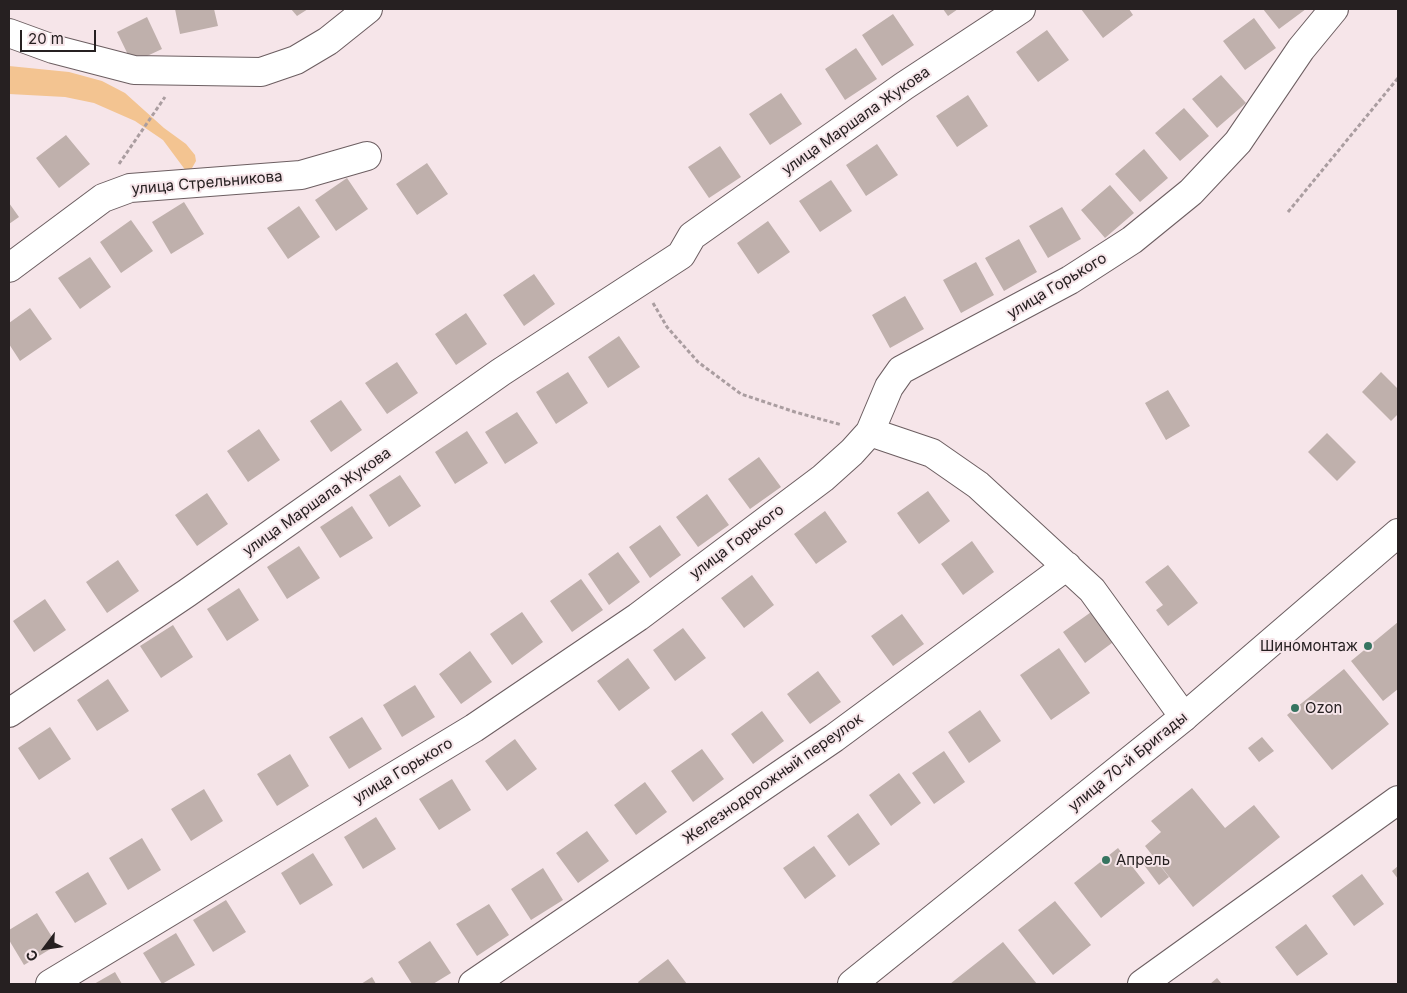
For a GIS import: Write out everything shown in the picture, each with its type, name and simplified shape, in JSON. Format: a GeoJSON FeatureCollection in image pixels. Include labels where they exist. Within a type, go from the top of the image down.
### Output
{"type":"FeatureCollection","features":[{"type":"Feature","properties":{"kind":"street"},"geometry":{"type":"LineString","coordinates":[[9,33],[53,49],[134,70],[261,72],[296,60],[328,41],[368,9]]}},
{"type":"Feature","properties":{"kind":"street","name":"улица Маршала Жукова"},"geometry":{"type":"LineString","coordinates":[[9,713],[187,593],[501,372],[681,255],[692,236],[904,86],[1021,9]]}},
{"type":"Feature","properties":{"kind":"street","name":"улица Горького"},"geometry":{"type":"LineString","coordinates":[[50,984],[482,723],[638,617],[822,478],[852,452],[870,432],[889,388],[901,370],[1070,280],[1132,240],[1191,192],[1238,142],[1301,49],[1334,9]]}},
{"type":"Feature","properties":{"kind":"street","name":"улица Стрельникова"},"geometry":{"type":"LineString","coordinates":[[9,268],[103,198],[130,188],[300,175],[367,156]]}},
{"type":"Feature","properties":{"kind":"street"},"geometry":{"type":"LineString","coordinates":[[870,432],[932,453],[978,485],[1092,590],[1109,610],[1184,717]]}},
{"type":"Feature","properties":{"kind":"street","name":"улица 70-й Бригады"},"geometry":{"type":"LineString","coordinates":[[852,984],[1184,717],[1398,533]]}},
{"type":"Feature","properties":{"kind":"street","name":"Железнодорожный переулок"},"geometry":{"type":"LineString","coordinates":[[473,984],[834,738],[1067,566]]}},
{"type":"Feature","properties":{"kind":"street"},"geometry":{"type":"LineString","coordinates":[[1142,984],[1398,800]]}},
{"type":"Feature","properties":{"kind":"path"},"geometry":{"type":"LineString","coordinates":[[121,159],[185,70]]}},
{"type":"Feature","properties":{"kind":"path"},"geometry":{"type":"LineString","coordinates":[[1288,212],[1398,78]]}},
{"type":"Feature","properties":{"kind":"path"},"geometry":{"type":"LineString","coordinates":[[632,286],[698,362],[741,394],[794,412],[870,432]]}},
{"type":"Feature","properties":{"kind":"shaded area"},"geometry":{"type":"Polygon","coordinates":[[[9,66],[69,72],[102,81],[125,93],[164,128],[186,144],[195,155],[196,161],[192,168],[186,171],[163,140],[135,121],[94,103],[65,97],[9,94],[9,66]]]}},
{"type":"Feature","properties":{"kind":"building"},"geometry":{"type":"Polygon","coordinates":[[[175,9],[214,9],[218,26],[180,34],[175,9]]]}},
{"type":"Feature","properties":{"kind":"building"},"geometry":{"type":"Polygon","coordinates":[[[291,9],[308,9],[297,16],[291,9]]]}},
{"type":"Feature","properties":{"kind":"building"},"geometry":{"type":"Polygon","coordinates":[[[943,9],[958,9],[948,16],[943,9]]]}},
{"type":"Feature","properties":{"kind":"building"},"geometry":{"type":"Polygon","coordinates":[[[1081,9],[1129,9],[1133,15],[1103,38],[1081,9]]]}},
{"type":"Feature","properties":{"kind":"building"},"geometry":{"type":"Polygon","coordinates":[[[1263,9],[1306,9],[1279,29],[1263,9]]]}},
{"type":"Feature","properties":{"kind":"building"},"geometry":{"type":"Polygon","coordinates":[[[893,14],[914,45],[882,66],[862,35],[893,14]]]}},
{"type":"Feature","properties":{"kind":"building"},"geometry":{"type":"Polygon","coordinates":[[[147,17],[162,49],[132,63],[117,32],[147,17]]]}},
{"type":"Feature","properties":{"kind":"building"},"geometry":{"type":"Polygon","coordinates":[[[1254,18],[1276,48],[1245,70],[1223,41],[1254,18]]]}},
{"type":"Feature","properties":{"kind":"building"},"geometry":{"type":"Polygon","coordinates":[[[1047,30],[1069,60],[1038,82],[1016,52],[1047,30]]]}},
{"type":"Feature","properties":{"kind":"building"},"geometry":{"type":"Polygon","coordinates":[[[856,48],[877,79],[845,100],[825,69],[856,48]]]}},
{"type":"Feature","properties":{"kind":"building"},"geometry":{"type":"Polygon","coordinates":[[[1221,75],[1246,103],[1217,128],[1192,99],[1221,75]]]}},
{"type":"Feature","properties":{"kind":"building"},"geometry":{"type":"Polygon","coordinates":[[[781,93],[802,124],[770,145],[749,114],[781,93]]]}},
{"type":"Feature","properties":{"kind":"building"},"geometry":{"type":"Polygon","coordinates":[[[968,95],[988,126],[957,147],[936,116],[968,95]]]}},
{"type":"Feature","properties":{"kind":"building"},"geometry":{"type":"Polygon","coordinates":[[[1184,108],[1209,136],[1180,161],[1155,133],[1184,108]]]}},
{"type":"Feature","properties":{"kind":"building"},"geometry":{"type":"Polygon","coordinates":[[[66,135],[90,164],[59,188],[36,158],[66,135]]]}},
{"type":"Feature","properties":{"kind":"building"},"geometry":{"type":"Polygon","coordinates":[[[877,144],[898,175],[866,196],[846,165],[877,144]]]}},
{"type":"Feature","properties":{"kind":"building"},"geometry":{"type":"Polygon","coordinates":[[[720,146],[741,177],[709,198],[688,167],[720,146]]]}},
{"type":"Feature","properties":{"kind":"building"},"geometry":{"type":"Polygon","coordinates":[[[1144,149],[1168,178],[1140,202],[1115,174],[1144,149]]]}},
{"type":"Feature","properties":{"kind":"building"},"geometry":{"type":"Polygon","coordinates":[[[427,163],[448,194],[417,215],[396,184],[427,163]]]}},
{"type":"Feature","properties":{"kind":"building"},"geometry":{"type":"Polygon","coordinates":[[[347,178],[368,209],[336,231],[315,200],[347,178]]]}},
{"type":"Feature","properties":{"kind":"building"},"geometry":{"type":"Polygon","coordinates":[[[831,180],[852,211],[820,232],[799,201],[831,180]]]}},
{"type":"Feature","properties":{"kind":"building"},"geometry":{"type":"Polygon","coordinates":[[[1110,185],[1134,213],[1105,238],[1081,210],[1110,185]]]}},
{"type":"Feature","properties":{"kind":"building"},"geometry":{"type":"Polygon","coordinates":[[[184,202],[204,234],[171,254],[152,222],[184,202]]]}},
{"type":"Feature","properties":{"kind":"building"},"geometry":{"type":"Polygon","coordinates":[[[9,203],[19,217],[9,224],[9,203]]]}},
{"type":"Feature","properties":{"kind":"building"},"geometry":{"type":"Polygon","coordinates":[[[299,206],[320,237],[288,259],[267,228],[299,206]]]}},
{"type":"Feature","properties":{"kind":"building"},"geometry":{"type":"Polygon","coordinates":[[[1062,207],[1081,239],[1048,258],[1029,226],[1062,207]]]}},
{"type":"Feature","properties":{"kind":"building"},"geometry":{"type":"Polygon","coordinates":[[[131,220],[153,251],[121,273],[100,242],[131,220]]]}},
{"type":"Feature","properties":{"kind":"building"},"geometry":{"type":"Polygon","coordinates":[[[768,221],[790,252],[758,274],[737,243],[768,221]]]}},
{"type":"Feature","properties":{"kind":"building"},"geometry":{"type":"Polygon","coordinates":[[[1019,239],[1037,272],[1004,291],[985,258],[1019,239]]]}},
{"type":"Feature","properties":{"kind":"building"},"geometry":{"type":"Polygon","coordinates":[[[90,257],[111,287],[80,309],[58,278],[90,257]]]}},
{"type":"Feature","properties":{"kind":"building"},"geometry":{"type":"Polygon","coordinates":[[[976,262],[994,295],[961,313],[943,280],[976,262]]]}},
{"type":"Feature","properties":{"kind":"building"},"geometry":{"type":"Polygon","coordinates":[[[534,274],[555,304],[524,326],[503,295],[534,274]]]}},
{"type":"Feature","properties":{"kind":"building"},"geometry":{"type":"Polygon","coordinates":[[[905,296],[924,329],[890,348],[872,315],[905,296]]]}},
{"type":"Feature","properties":{"kind":"building"},"geometry":{"type":"Polygon","coordinates":[[[30,308],[52,339],[20,361],[9,344],[9,323],[30,308]]]}},
{"type":"Feature","properties":{"kind":"building"},"geometry":{"type":"Polygon","coordinates":[[[466,313],[487,344],[456,365],[435,334],[466,313]]]}},
{"type":"Feature","properties":{"kind":"building"},"geometry":{"type":"Polygon","coordinates":[[[619,336],[640,367],[608,388],[588,357],[619,336]]]}},
{"type":"Feature","properties":{"kind":"building"},"geometry":{"type":"Polygon","coordinates":[[[397,362],[418,393],[387,414],[365,383],[397,362]]]}},
{"type":"Feature","properties":{"kind":"building"},"geometry":{"type":"Polygon","coordinates":[[[568,372],[588,403],[556,424],[536,392],[568,372]]]}},
{"type":"Feature","properties":{"kind":"building"},"geometry":{"type":"Polygon","coordinates":[[[1381,372],[1398,389],[1398,414],[1391,421],[1362,392],[1381,372]]]}},
{"type":"Feature","properties":{"kind":"building"},"geometry":{"type":"Polygon","coordinates":[[[1168,390],[1190,426],[1166,440],[1145,403],[1168,390]]]}},
{"type":"Feature","properties":{"kind":"building"},"geometry":{"type":"Polygon","coordinates":[[[341,400],[362,430],[331,452],[310,421],[341,400]]]}},
{"type":"Feature","properties":{"kind":"building"},"geometry":{"type":"Polygon","coordinates":[[[517,412],[538,443],[505,464],[485,432],[517,412]]]}},
{"type":"Feature","properties":{"kind":"building"},"geometry":{"type":"Polygon","coordinates":[[[259,429],[280,460],[248,482],[227,451],[259,429]]]}},
{"type":"Feature","properties":{"kind":"building"},"geometry":{"type":"Polygon","coordinates":[[[467,431],[488,463],[455,484],[435,452],[467,431]]]}},
{"type":"Feature","properties":{"kind":"building"},"geometry":{"type":"Polygon","coordinates":[[[1327,433],[1356,462],[1337,481],[1308,452],[1327,433]]]}},
{"type":"Feature","properties":{"kind":"building"},"geometry":{"type":"Polygon","coordinates":[[[759,457],[781,487],[750,509],[728,479],[759,457]]]}},
{"type":"Feature","properties":{"kind":"building"},"geometry":{"type":"Polygon","coordinates":[[[400,475],[421,506],[389,527],[369,495],[400,475]]]}},
{"type":"Feature","properties":{"kind":"building"},"geometry":{"type":"Polygon","coordinates":[[[928,491],[950,521],[919,544],[897,513],[928,491]]]}},
{"type":"Feature","properties":{"kind":"building"},"geometry":{"type":"Polygon","coordinates":[[[207,493],[228,524],[197,546],[175,515],[207,493]]]}},
{"type":"Feature","properties":{"kind":"building"},"geometry":{"type":"Polygon","coordinates":[[[707,494],[729,525],[698,547],[676,517],[707,494]]]}},
{"type":"Feature","properties":{"kind":"building"},"geometry":{"type":"Polygon","coordinates":[[[352,506],[373,538],[340,558],[320,527],[352,506]]]}},
{"type":"Feature","properties":{"kind":"building"},"geometry":{"type":"Polygon","coordinates":[[[825,511],[847,542],[816,564],[794,534],[825,511]]]}},
{"type":"Feature","properties":{"kind":"building"},"geometry":{"type":"Polygon","coordinates":[[[660,525],[681,555],[650,578],[629,547],[660,525]]]}},
{"type":"Feature","properties":{"kind":"building"},"geometry":{"type":"Polygon","coordinates":[[[972,541],[994,572],[963,595],[941,564],[972,541]]]}},
{"type":"Feature","properties":{"kind":"building"},"geometry":{"type":"Polygon","coordinates":[[[299,546],[320,578],[287,599],[267,567],[299,546]]]}},
{"type":"Feature","properties":{"kind":"building"},"geometry":{"type":"Polygon","coordinates":[[[618,552],[640,582],[609,605],[588,574],[618,552]]]}},
{"type":"Feature","properties":{"kind":"building"},"geometry":{"type":"Polygon","coordinates":[[[118,560],[139,591],[107,613],[86,582],[118,560]]]}},
{"type":"Feature","properties":{"kind":"building"},"geometry":{"type":"Polygon","coordinates":[[[1168,565],[1198,603],[1168,626],[1156,610],[1163,605],[1145,582],[1168,565]]]}},
{"type":"Feature","properties":{"kind":"building"},"geometry":{"type":"Polygon","coordinates":[[[752,575],[774,605],[744,628],[721,598],[752,575]]]}},
{"type":"Feature","properties":{"kind":"building"},"geometry":{"type":"Polygon","coordinates":[[[581,579],[603,610],[572,632],[550,601],[581,579]]]}},
{"type":"Feature","properties":{"kind":"building"},"geometry":{"type":"Polygon","coordinates":[[[239,588],[259,620],[227,641],[207,609],[239,588]]]}},
{"type":"Feature","properties":{"kind":"building"},"geometry":{"type":"Polygon","coordinates":[[[45,599],[66,630],[34,652],[13,621],[45,599]]]}},
{"type":"Feature","properties":{"kind":"building"},"geometry":{"type":"Polygon","coordinates":[[[1094,610],[1116,640],[1085,663],[1063,632],[1094,610]]]}},
{"type":"Feature","properties":{"kind":"building"},"geometry":{"type":"Polygon","coordinates":[[[522,612],[543,642],[512,665],[490,634],[522,612]]]}},
{"type":"Feature","properties":{"kind":"building"},"geometry":{"type":"Polygon","coordinates":[[[902,614],[924,644],[893,666],[871,636],[902,614]]]}},
{"type":"Feature","properties":{"kind":"building"},"geometry":{"type":"Polygon","coordinates":[[[1398,622],[1398,689],[1383,701],[1351,661],[1398,622]]]}},
{"type":"Feature","properties":{"kind":"building"},"geometry":{"type":"Polygon","coordinates":[[[173,625],[193,657],[161,678],[140,646],[173,625]]]}},
{"type":"Feature","properties":{"kind":"building"},"geometry":{"type":"Polygon","coordinates":[[[683,628],[706,658],[675,681],[653,650],[683,628]]]}},
{"type":"Feature","properties":{"kind":"building"},"geometry":{"type":"Polygon","coordinates":[[[1059,648],[1090,693],[1051,720],[1020,675],[1059,648]]]}},
{"type":"Feature","properties":{"kind":"building"},"geometry":{"type":"Polygon","coordinates":[[[470,651],[492,682],[461,704],[439,674],[470,651]]]}},
{"type":"Feature","properties":{"kind":"building"},"geometry":{"type":"Polygon","coordinates":[[[628,658],[650,688],[619,711],[597,681],[628,658]]]}},
{"type":"Feature","properties":{"kind":"building"},"geometry":{"type":"Polygon","coordinates":[[[1344,669],[1389,724],[1332,770],[1287,715],[1344,669]]]}},
{"type":"Feature","properties":{"kind":"building"},"geometry":{"type":"Polygon","coordinates":[[[818,671],[841,702],[810,724],[787,694],[818,671]]]}},
{"type":"Feature","properties":{"kind":"building"},"geometry":{"type":"Polygon","coordinates":[[[108,679],[129,711],[97,731],[77,700],[108,679]]]}},
{"type":"Feature","properties":{"kind":"building"},"geometry":{"type":"Polygon","coordinates":[[[415,685],[435,717],[402,737],[383,705],[415,685]]]}},
{"type":"Feature","properties":{"kind":"building"},"geometry":{"type":"Polygon","coordinates":[[[980,710],[1001,741],[969,763],[948,732],[980,710]]]}},
{"type":"Feature","properties":{"kind":"building"},"geometry":{"type":"Polygon","coordinates":[[[762,711],[784,741],[753,764],[731,734],[762,711]]]}},
{"type":"Feature","properties":{"kind":"building"},"geometry":{"type":"Polygon","coordinates":[[[362,717],[382,749],[349,769],[329,737],[362,717]]]}},
{"type":"Feature","properties":{"kind":"building"},"geometry":{"type":"Polygon","coordinates":[[[50,727],[71,759],[39,780],[18,748],[50,727]]]}},
{"type":"Feature","properties":{"kind":"building"},"geometry":{"type":"Polygon","coordinates":[[[1262,737],[1274,751],[1259,762],[1248,748],[1262,737]]]}},
{"type":"Feature","properties":{"kind":"building"},"geometry":{"type":"Polygon","coordinates":[[[515,739],[537,769],[507,791],[485,761],[515,739]]]}},
{"type":"Feature","properties":{"kind":"building"},"geometry":{"type":"Polygon","coordinates":[[[702,749],[724,779],[693,802],[671,771],[702,749]]]}},
{"type":"Feature","properties":{"kind":"building"},"geometry":{"type":"Polygon","coordinates":[[[944,751],[965,782],[934,804],[912,773],[944,751]]]}},
{"type":"Feature","properties":{"kind":"building"},"geometry":{"type":"Polygon","coordinates":[[[290,754],[309,786],[277,806],[257,774],[290,754]]]}},
{"type":"Feature","properties":{"kind":"building"},"geometry":{"type":"Polygon","coordinates":[[[899,773],[921,803],[891,826],[869,795],[899,773]]]}},
{"type":"Feature","properties":{"kind":"building"},"geometry":{"type":"Polygon","coordinates":[[[452,779],[471,810],[439,830],[419,799],[452,779]]]}},
{"type":"Feature","properties":{"kind":"building"},"geometry":{"type":"Polygon","coordinates":[[[645,782],[667,812],[636,835],[614,805],[645,782]]]}},
{"type":"Feature","properties":{"kind":"building"},"geometry":{"type":"Polygon","coordinates":[[[1192,788],[1225,828],[1254,805],[1280,837],[1193,907],[1145,846],[1161,832],[1151,821],[1192,788]]]}},
{"type":"Feature","properties":{"kind":"building"},"geometry":{"type":"Polygon","coordinates":[[[204,789],[223,821],[191,841],[171,809],[204,789]]]}},
{"type":"Feature","properties":{"kind":"building"},"geometry":{"type":"Polygon","coordinates":[[[858,813],[880,844],[849,866],[827,836],[858,813]]]}},
{"type":"Feature","properties":{"kind":"building"},"geometry":{"type":"Polygon","coordinates":[[[376,817],[396,849],[363,869],[344,837],[376,817]]]}},
{"type":"Feature","properties":{"kind":"building"},"geometry":{"type":"Polygon","coordinates":[[[587,831],[609,861],[578,883],[556,853],[587,831]]]}},
{"type":"Feature","properties":{"kind":"building"},"geometry":{"type":"Polygon","coordinates":[[[142,838],[161,870],[128,890],[109,858],[142,838]]]}},
{"type":"Feature","properties":{"kind":"building"},"geometry":{"type":"Polygon","coordinates":[[[814,846],[836,876],[805,899],[783,868],[814,846]]]}},
{"type":"Feature","properties":{"kind":"building"},"geometry":{"type":"Polygon","coordinates":[[[1118,848],[1145,883],[1101,918],[1074,883],[1118,848]]]}},
{"type":"Feature","properties":{"kind":"building"},"geometry":{"type":"Polygon","coordinates":[[[313,853],[333,885],[300,905],[281,873],[313,853]]]}},
{"type":"Feature","properties":{"kind":"building"},"geometry":{"type":"Polygon","coordinates":[[[1153,857],[1169,877],[1159,885],[1144,865],[1153,857]]]}},
{"type":"Feature","properties":{"kind":"building"},"geometry":{"type":"Polygon","coordinates":[[[1398,866],[1398,879],[1392,871],[1398,866]]]}},
{"type":"Feature","properties":{"kind":"building"},"geometry":{"type":"Polygon","coordinates":[[[543,868],[563,900],[531,920],[511,889],[543,868]]]}},
{"type":"Feature","properties":{"kind":"building"},"geometry":{"type":"Polygon","coordinates":[[[88,872],[107,904],[75,923],[55,892],[88,872]]]}},
{"type":"Feature","properties":{"kind":"building"},"geometry":{"type":"Polygon","coordinates":[[[1362,874],[1384,904],[1354,926],[1332,896],[1362,874]]]}},
{"type":"Feature","properties":{"kind":"building"},"geometry":{"type":"Polygon","coordinates":[[[226,900],[246,932],[213,952],[193,920],[226,900]]]}},
{"type":"Feature","properties":{"kind":"building"},"geometry":{"type":"Polygon","coordinates":[[[1055,901],[1091,945],[1053,975],[1018,930],[1055,901]]]}},
{"type":"Feature","properties":{"kind":"building"},"geometry":{"type":"Polygon","coordinates":[[[489,904],[509,935],[477,956],[456,924],[489,904]]]}},
{"type":"Feature","properties":{"kind":"building"},"geometry":{"type":"Polygon","coordinates":[[[37,913],[57,945],[24,965],[9,940],[9,930],[37,913]]]}},
{"type":"Feature","properties":{"kind":"building"},"geometry":{"type":"Polygon","coordinates":[[[1306,924],[1328,954],[1297,976],[1275,947],[1306,924]]]}},
{"type":"Feature","properties":{"kind":"building"},"geometry":{"type":"Polygon","coordinates":[[[176,933],[195,965],[162,984],[143,953],[176,933]]]}},
{"type":"Feature","properties":{"kind":"building"},"geometry":{"type":"Polygon","coordinates":[[[430,941],[451,973],[433,984],[412,984],[398,962],[430,941]]]}},
{"type":"Feature","properties":{"kind":"building"},"geometry":{"type":"Polygon","coordinates":[[[1003,942],[1037,984],[950,984],[960,976],[1003,942]]]}},
{"type":"Feature","properties":{"kind":"building"},"geometry":{"type":"Polygon","coordinates":[[[668,959],[687,984],[639,984],[638,982],[668,959]]]}},
{"type":"Feature","properties":{"kind":"building"},"geometry":{"type":"Polygon","coordinates":[[[115,972],[122,984],[94,984],[115,972]]]}},
{"type":"Feature","properties":{"kind":"building"},"geometry":{"type":"Polygon","coordinates":[[[372,977],[376,984],[361,984],[372,977]]]}},
{"type":"Feature","properties":{"kind":"building"},"geometry":{"type":"Polygon","coordinates":[[[1217,978],[1222,984],[1210,984],[1217,978]]]}},
{"type":"Feature","properties":{"kind":"place","name":"Шиномонтаж"},"geometry":{"type":"Point","coordinates":[1368,646]}},
{"type":"Feature","properties":{"kind":"place","name":"Ozon"},"geometry":{"type":"Point","coordinates":[1295,708]}},
{"type":"Feature","properties":{"kind":"place","name":"Апрель"},"geometry":{"type":"Point","coordinates":[1106,860]}}]}
